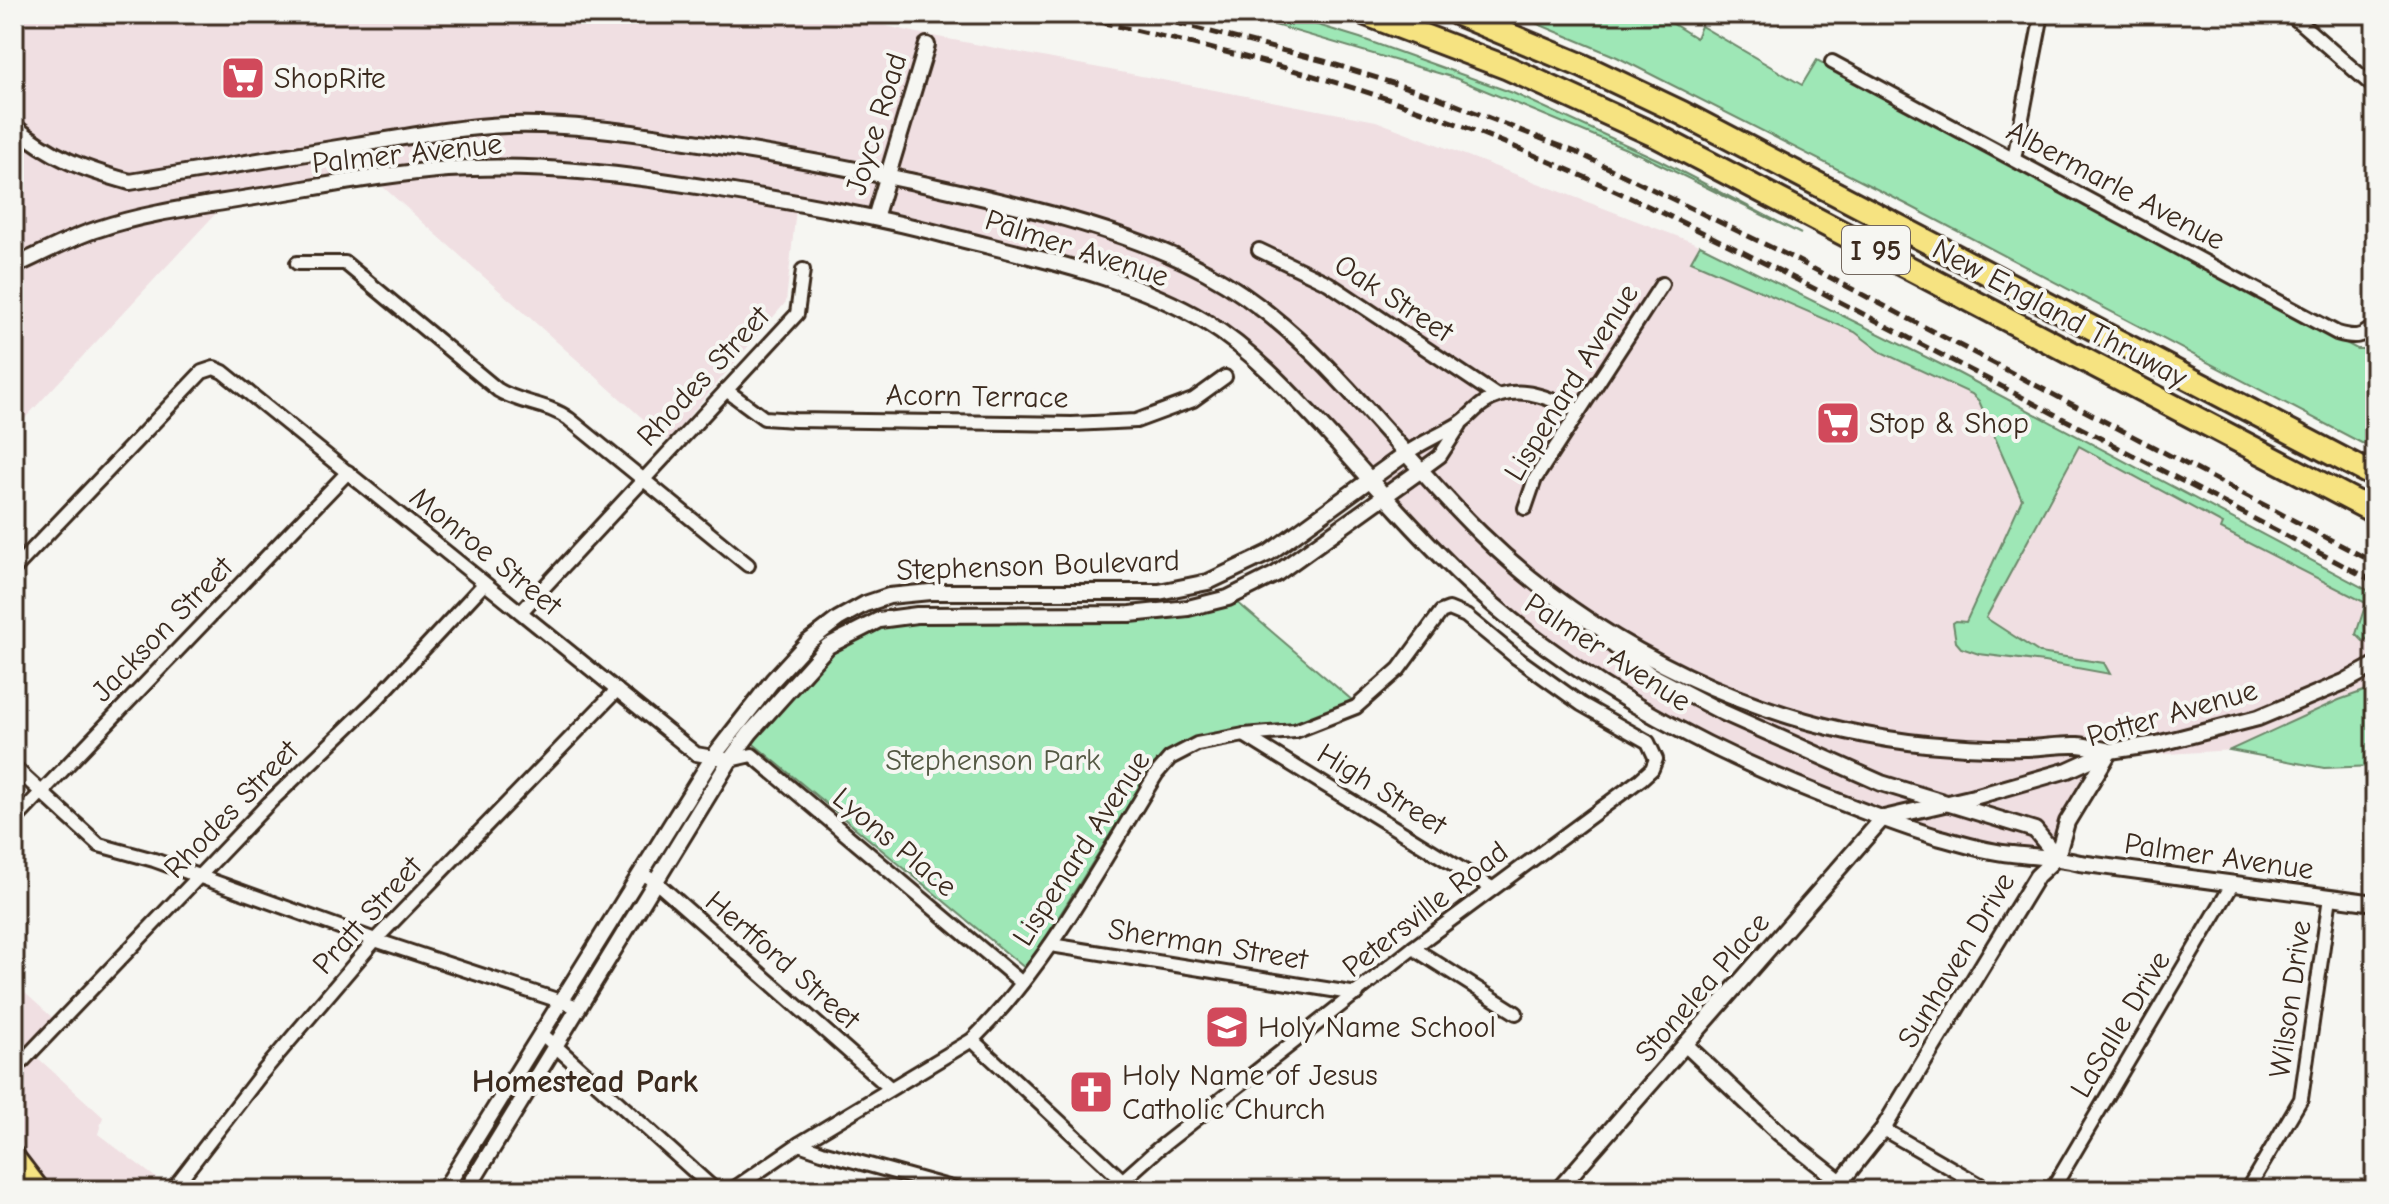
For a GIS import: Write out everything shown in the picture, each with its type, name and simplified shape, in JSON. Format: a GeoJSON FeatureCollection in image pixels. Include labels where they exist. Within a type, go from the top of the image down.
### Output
{"type":"FeatureCollection","features":[{"type":"Feature","properties":{"kind":"highway","name":"New England Thruway"},"geometry":{"type":"LineString","coordinates":[[1366,14],[1508,68],[1657,136],[2375,512]]}},
{"type":"Feature","properties":{"kind":"highway","name":"New England Thruway"},"geometry":{"type":"LineString","coordinates":[[1458,14],[1583,66],[1682,113],[2375,476]]}},
{"type":"Feature","properties":{"kind":"main road"},"geometry":{"type":"LineString","coordinates":[[14,1156],[34,1185]]}},
{"type":"Feature","properties":{"kind":"street"},"geometry":{"type":"LineString","coordinates":[[2014,159],[2042,14]]}},
{"type":"Feature","properties":{"kind":"street"},"geometry":{"type":"LineString","coordinates":[[2290,14],[2375,88]]}},
{"type":"Feature","properties":{"kind":"street","name":"Joyce Road"},"geometry":{"type":"LineString","coordinates":[[875,218],[927,45]]}},
{"type":"Feature","properties":{"kind":"street","name":"Albermarle Avenue"},"geometry":{"type":"LineString","coordinates":[[1832,62],[2337,333],[2352,338],[2365,335],[2375,325]]}},
{"type":"Feature","properties":{"kind":"street","name":"Palmer Avenue"},"geometry":{"type":"LineString","coordinates":[[14,126],[39,147],[74,165],[130,182],[442,131],[510,125],[570,127],[646,135],[756,151],[973,195],[1159,250],[1207,273],[1253,301],[1297,337],[1483,536],[1649,674],[1722,712],[1881,783],[2035,830],[2057,857]]}},
{"type":"Feature","properties":{"kind":"street","name":"Palmer Avenue"},"geometry":{"type":"LineString","coordinates":[[14,266],[94,230],[126,220],[342,183],[450,169],[558,169],[789,201],[875,218],[1033,257],[1161,299],[1206,322],[1247,352],[1283,385],[1383,495],[1456,571],[1499,610],[1546,648],[1619,695],[1695,739],[1748,765],[1925,833],[2007,854],[2057,857],[2232,885],[2375,903]]}},
{"type":"Feature","properties":{"kind":"street","name":"Oak Street"},"geometry":{"type":"LineString","coordinates":[[1259,250],[1328,283],[1497,396]]}},
{"type":"Feature","properties":{"kind":"street"},"geometry":{"type":"LineString","coordinates":[[297,263],[345,263],[498,390],[512,399],[558,411],[748,565]]}},
{"type":"Feature","properties":{"kind":"street","name":"Rhodes Street"},"geometry":{"type":"LineString","coordinates":[[521,612],[797,314],[803,270]]}},
{"type":"Feature","properties":{"kind":"street","name":"Lispenard Avenue"},"geometry":{"type":"LineString","coordinates":[[1525,508],[1535,479],[1662,284]]}},
{"type":"Feature","properties":{"kind":"street","name":"Monroe Street"},"geometry":{"type":"LineString","coordinates":[[14,569],[202,372],[214,368],[348,472],[696,754],[730,760]]}},
{"type":"Feature","properties":{"kind":"street","name":"Acorn Terrace"},"geometry":{"type":"LineString","coordinates":[[726,390],[764,418],[1072,424],[1136,421],[1193,400],[1225,377]]}},
{"type":"Feature","properties":{"kind":"street"},"geometry":{"type":"LineString","coordinates":[[1497,396],[1524,391],[1578,410]]}},
{"type":"Feature","properties":{"kind":"street","name":"Stephenson Boulevard"},"geometry":{"type":"LineString","coordinates":[[467,1190],[730,760],[750,733],[828,646],[879,620],[917,615],[1130,614],[1188,608],[1228,598],[1276,574],[1440,456],[1462,422],[1482,404],[1497,396]]}},
{"type":"Feature","properties":{"kind":"street","name":"Stephenson Boulevard"},"geometry":{"type":"LineString","coordinates":[[444,1190],[713,757],[735,726],[808,642],[838,619],[865,604],[889,596],[930,592],[1159,592],[1208,582],[1269,553],[1423,441],[1462,422]]}},
{"type":"Feature","properties":{"kind":"street","name":"Jackson Street"},"geometry":{"type":"LineString","coordinates":[[14,821],[348,472]]}},
{"type":"Feature","properties":{"kind":"street","name":"Rhodes Street"},"geometry":{"type":"LineString","coordinates":[[14,1070],[269,803],[376,700],[484,584]]}},
{"type":"Feature","properties":{"kind":"street","name":"Palmer Avenue"},"geometry":{"type":"LineString","coordinates":[[1565,603],[1657,661],[1705,685],[1758,706],[1811,721],[1917,743],[1970,748],[2078,745],[2110,751]]}},
{"type":"Feature","properties":{"kind":"street","name":"Lispenard Avenue"},"geometry":{"type":"LineString","coordinates":[[732,1190],[799,1144],[972,1040],[1051,945],[1157,773],[1170,758],[1197,744],[1244,735],[1295,731],[1356,707],[1399,669],[1435,617],[1449,609],[1466,616],[1581,704],[1648,742],[1656,759]]}},
{"type":"Feature","properties":{"kind":"street","name":"Potter Avenue"},"geometry":{"type":"LineString","coordinates":[[1883,818],[2068,770],[2110,751],[2157,744],[2262,717],[2344,682],[2375,665]]}},
{"type":"Feature","properties":{"kind":"street","name":"Pratt Street"},"geometry":{"type":"LineString","coordinates":[[172,1190],[262,1073],[375,940],[617,690]]}},
{"type":"Feature","properties":{"kind":"street","name":"High Street"},"geometry":{"type":"LineString","coordinates":[[1244,735],[1492,888]]}},
{"type":"Feature","properties":{"kind":"street","name":"Sunhaven Drive"},"geometry":{"type":"LineString","coordinates":[[1837,1186],[1883,1129],[2037,876],[2057,857],[2067,822],[2110,751]]}},
{"type":"Feature","properties":{"kind":"street","name":"Lyons Place"},"geometry":{"type":"LineString","coordinates":[[730,760],[752,755],[1022,983]]}},
{"type":"Feature","properties":{"kind":"street","name":"Petersville Road"},"geometry":{"type":"LineString","coordinates":[[1112,1190],[1158,1149],[1413,948],[1641,779],[1652,769],[1656,759]]}},
{"type":"Feature","properties":{"kind":"street"},"geometry":{"type":"LineString","coordinates":[[14,767],[99,845],[154,860],[375,940],[578,1007]]}},
{"type":"Feature","properties":{"kind":"street","name":"Stonelea Place"},"geometry":{"type":"LineString","coordinates":[[1558,1190],[1883,818]]}},
{"type":"Feature","properties":{"kind":"street","name":"Hertford Street"},"geometry":{"type":"LineString","coordinates":[[641,873],[657,883],[890,1088]]}},
{"type":"Feature","properties":{"kind":"street","name":"LaSalle Drive"},"geometry":{"type":"LineString","coordinates":[[2052,1190],[2232,885]]}},
{"type":"Feature","properties":{"kind":"street","name":"Wilson Drive"},"geometry":{"type":"LineString","coordinates":[[2247,1190],[2301,1099],[2330,897]]}},
{"type":"Feature","properties":{"kind":"street","name":"Sherman Street"},"geometry":{"type":"LineString","coordinates":[[1051,945],[1357,994]]}},
{"type":"Feature","properties":{"kind":"street"},"geometry":{"type":"LineString","coordinates":[[1413,948],[1516,1013]]}},
{"type":"Feature","properties":{"kind":"street"},"geometry":{"type":"LineString","coordinates":[[542,1034],[715,1190]]}},
{"type":"Feature","properties":{"kind":"street"},"geometry":{"type":"LineString","coordinates":[[972,1040],[1122,1180]]}},
{"type":"Feature","properties":{"kind":"street"},"geometry":{"type":"LineString","coordinates":[[1686,1045],[1837,1186]]}},
{"type":"Feature","properties":{"kind":"street"},"geometry":{"type":"LineString","coordinates":[[1883,1129],[1989,1190]]}},
{"type":"Feature","properties":{"kind":"street"},"geometry":{"type":"LineString","coordinates":[[799,1144],[959,1190]]}},
{"type":"Feature","properties":{"kind":"shaded area"},"geometry":{"type":"Polygon","coordinates":[[[14,14],[833,14],[922,34],[1376,121],[1700,245],[1958,373],[2375,594],[2375,741],[2103,758],[2050,860],[2004,857],[1738,764],[1542,650],[1265,373],[1197,321],[1106,282],[865,219],[796,209],[786,302],[668,441],[382,186],[220,209],[14,430],[14,14]]]}},
{"type":"Feature","properties":{"kind":"shaded area"},"geometry":{"type":"Polygon","coordinates":[[[14,983],[55,1020],[28,1049],[103,1117],[98,1134],[168,1187],[166,1190],[14,1190],[14,983]]]}},
{"type":"Feature","properties":{"kind":"green space"},"geometry":{"type":"Polygon","coordinates":[[[1237,14],[1282,14],[1360,38],[1513,93],[1659,160],[1801,234],[1643,156],[1455,78],[1237,14]]]}},
{"type":"Feature","properties":{"kind":"green space"},"geometry":{"type":"Polygon","coordinates":[[[1514,14],[1650,14],[1665,19],[1696,38],[1701,26],[1802,85],[1817,60],[2357,349],[2365,349],[2375,343],[2375,450],[1908,205],[1617,57],[1514,14]]]}},
{"type":"Feature","properties":{"kind":"green space"},"geometry":{"type":"Polygon","coordinates":[[[1700,245],[1958,373],[2375,594],[2375,635],[2363,641],[2356,634],[2366,603],[2221,529],[2223,524],[2079,446],[1986,618],[2040,653],[2104,663],[2110,674],[1979,654],[1961,648],[1956,642],[1953,623],[1966,622],[2022,499],[1979,401],[1972,394],[1881,352],[1855,332],[1691,261],[1700,245]]]}},
{"type":"Feature","properties":{"kind":"green space","name":"Stephenson Park"},"geometry":{"type":"Polygon","coordinates":[[[1237,602],[1353,701],[1291,726],[1205,737],[1178,745],[1155,763],[1026,969],[750,741],[823,659],[850,640],[882,628],[929,621],[1183,614],[1237,602]]]}},
{"type":"Feature","properties":{"kind":"green space"},"geometry":{"type":"Polygon","coordinates":[[[2375,687],[2375,766],[2324,768],[2230,750],[2339,700],[2375,687]]]}},
{"type":"Feature","properties":{"kind":"railway"},"geometry":{"type":"LineString","coordinates":[[1065,14],[1204,47],[1343,85],[1433,115],[1555,164],[1792,277],[2375,582]]}},
{"type":"Feature","properties":{"kind":"railway"},"geometry":{"type":"LineString","coordinates":[[1141,14],[1324,61],[1436,97],[1578,153],[1789,256],[2375,563]]}},
{"type":"Feature","properties":{"kind":"place","name":"ShopRite"},"geometry":{"type":"Point","coordinates":[243,78]}},
{"type":"Feature","properties":{"kind":"place","name":"Stop & Shop"},"geometry":{"type":"Point","coordinates":[1838,423]}},
{"type":"Feature","properties":{"kind":"place","name":"Holy Name School"},"geometry":{"type":"Point","coordinates":[1227,1027]}},
{"type":"Feature","properties":{"kind":"place","name":"Holy Name of Jesus Catholic Church"},"geometry":{"type":"Point","coordinates":[1091,1092]}},
{"type":"Feature","properties":{"kind":"district","name":"Homestead Park"},"geometry":{"type":"Point","coordinates":[585,1081]}}]}
